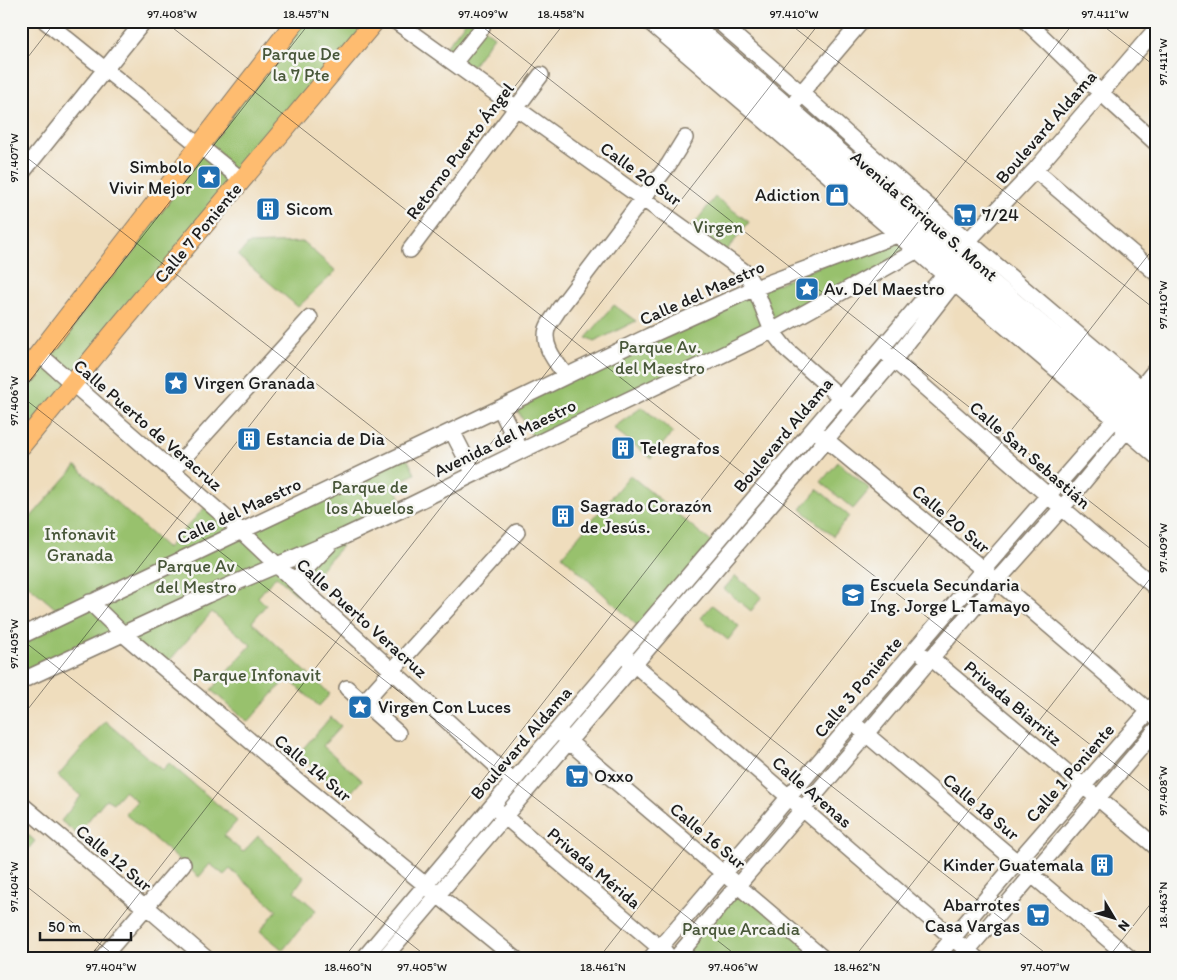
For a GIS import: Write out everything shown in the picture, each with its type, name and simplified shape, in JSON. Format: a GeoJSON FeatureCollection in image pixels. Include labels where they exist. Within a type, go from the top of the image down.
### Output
{"type":"FeatureCollection","features":[{"type":"Feature","properties":{"kind":"main road"},"geometry":{"type":"LineString","coordinates":[[21,376],[296,21]]}},
{"type":"Feature","properties":{"kind":"main road","name":"Calle 7 Poniente"},"geometry":{"type":"LineString","coordinates":[[21,446],[375,21]]}},
{"type":"Feature","properties":{"kind":"street"},"geometry":{"type":"LineString","coordinates":[[45,21],[242,180]]}},
{"type":"Feature","properties":{"kind":"street"},"geometry":{"type":"LineString","coordinates":[[21,174],[144,21]]}},
{"type":"Feature","properties":{"kind":"street","name":"Calle 20 Sur"},"geometry":{"type":"LineString","coordinates":[[395,21],[745,272],[755,288],[772,331],[786,349],[853,408]]}},
{"type":"Feature","properties":{"kind":"street"},"geometry":{"type":"LineString","coordinates":[[648,21],[911,229],[916,250],[957,269],[1138,407]]}},
{"type":"Feature","properties":{"kind":"street","name":"Avenida Enrique S. Mont"},"geometry":{"type":"LineString","coordinates":[[668,21],[911,229],[938,244],[957,269],[1156,420]]}},
{"type":"Feature","properties":{"kind":"street","name":"Avenida Enrique S. Mont"},"geometry":{"type":"LineString","coordinates":[[690,21],[792,109],[911,229]]}},
{"type":"Feature","properties":{"kind":"street"},"geometry":{"type":"LineString","coordinates":[[718,21],[801,92],[968,241],[1138,407],[1156,456]]}},
{"type":"Feature","properties":{"kind":"street"},"geometry":{"type":"LineString","coordinates":[[792,109],[801,92],[862,21]]}},
{"type":"Feature","properties":{"kind":"street"},"geometry":{"type":"LineString","coordinates":[[1026,21],[1156,143]]}},
{"type":"Feature","properties":{"kind":"street"},"geometry":{"type":"LineString","coordinates":[[454,63],[482,28]]}},
{"type":"Feature","properties":{"kind":"street","name":"Boulevard Aldama"},"geometry":{"type":"LineString","coordinates":[[383,959],[894,360],[957,269],[968,241],[1035,170],[1156,29]]}},
{"type":"Feature","properties":{"kind":"street","name":"Retorno Puerto Ángel"},"geometry":{"type":"LineString","coordinates":[[410,250],[541,74]]}},
{"type":"Feature","properties":{"kind":"street"},"geometry":{"type":"LineString","coordinates":[[566,376],[546,343],[547,329],[669,164],[685,138]]}},
{"type":"Feature","properties":{"kind":"street"},"geometry":{"type":"LineString","coordinates":[[1035,170],[1156,273]]}},
{"type":"Feature","properties":{"kind":"street","name":"Calle del Maestro"},"geometry":{"type":"LineString","coordinates":[[21,636],[649,336],[755,288],[911,229]]}},
{"type":"Feature","properties":{"kind":"street","name":"Avenida del Maestro"},"geometry":{"type":"LineString","coordinates":[[21,681],[410,506],[772,331],[916,250],[938,244],[968,241]]}},
{"type":"Feature","properties":{"kind":"street","name":"Boulevard Aldama"},"geometry":{"type":"LineString","coordinates":[[363,959],[881,349],[957,269]]}},
{"type":"Feature","properties":{"kind":"street"},"geometry":{"type":"LineString","coordinates":[[172,471],[310,318]]}},
{"type":"Feature","properties":{"kind":"street","name":"Calle San Sebastián"},"geometry":{"type":"LineString","coordinates":[[881,349],[1156,588]]}},
{"type":"Feature","properties":{"kind":"street","name":"Calle Puerto de Veracruz"},"geometry":{"type":"LineString","coordinates":[[39,354],[241,531],[276,565]]}},
{"type":"Feature","properties":{"kind":"street"},"geometry":{"type":"LineString","coordinates":[[674,959],[1062,508],[1138,407],[1156,369]]}},
{"type":"Feature","properties":{"kind":"street","name":"Avenida Enrique S. Mont"},"geometry":{"type":"LineString","coordinates":[[1138,407],[1156,439]]}},
{"type":"Feature","properties":{"kind":"street","name":"Calle 3 Poniente"},"geometry":{"type":"LineString","coordinates":[[655,953],[1048,495],[1138,407]]}},
{"type":"Feature","properties":{"kind":"street"},"geometry":{"type":"LineString","coordinates":[[500,408],[521,451]]}},
{"type":"Feature","properties":{"kind":"street","name":"Calle 20 Sur"},"geometry":{"type":"LineString","coordinates":[[813,429],[1153,710]]}},
{"type":"Feature","properties":{"kind":"street"},"geometry":{"type":"LineString","coordinates":[[452,431],[474,474]]}},
{"type":"Feature","properties":{"kind":"street"},"geometry":{"type":"LineString","coordinates":[[364,703],[517,532]]}},
{"type":"Feature","properties":{"kind":"street"},"geometry":{"type":"LineString","coordinates":[[294,581],[334,540]]}},
{"type":"Feature","properties":{"kind":"street","name":"Calle Puerto Veracruz"},"geometry":{"type":"LineString","coordinates":[[276,565],[513,781]]}},
{"type":"Feature","properties":{"kind":"street","name":"Calle 14 Sur"},"geometry":{"type":"LineString","coordinates":[[90,602],[122,634],[293,777],[516,959]]}},
{"type":"Feature","properties":{"kind":"street","name":"Privada Biarritz"},"geometry":{"type":"LineString","coordinates":[[913,651],[932,659],[1156,847]]}},
{"type":"Feature","properties":{"kind":"street","name":"Calle Arenas"},"geometry":{"type":"LineString","coordinates":[[622,654],[953,938],[968,956]]}},
{"type":"Feature","properties":{"kind":"street"},"geometry":{"type":"LineString","coordinates":[[347,688],[398,733]]}},
{"type":"Feature","properties":{"kind":"street","name":"Calle 1 Poniente"},"geometry":{"type":"LineString","coordinates":[[936,959],[1083,786],[1153,710]]}},
{"type":"Feature","properties":{"kind":"street","name":"Calle 18 Sur"},"geometry":{"type":"LineString","coordinates":[[852,722],[1131,959]]}},
{"type":"Feature","properties":{"kind":"street","name":"Calle 16 Sur"},"geometry":{"type":"LineString","coordinates":[[558,730],[568,741],[824,959]]}},
{"type":"Feature","properties":{"kind":"street"},"geometry":{"type":"LineString","coordinates":[[968,956],[1032,875],[1156,730]]}},
{"type":"Feature","properties":{"kind":"street","name":"Calle 12 Sur"},"geometry":{"type":"LineString","coordinates":[[21,804],[145,908],[149,909],[206,959]]}},
{"type":"Feature","properties":{"kind":"street","name":"Privada Mérida"},"geometry":{"type":"LineString","coordinates":[[492,806],[655,953],[674,959]]}},
{"type":"Feature","properties":{"kind":"street"},"geometry":{"type":"LineString","coordinates":[[101,959],[183,864]]}},
{"type":"Feature","properties":{"kind":"green space","name":"Parque De la 7 Pte"},"geometry":{"type":"Polygon","coordinates":[[[297,21],[375,21],[21,446],[21,378],[297,21]]]}},
{"type":"Feature","properties":{"kind":"green space"},"geometry":{"type":"Polygon","coordinates":[[[466,21],[474,21],[494,36],[471,68],[445,48],[466,21]]]}},
{"type":"Feature","properties":{"kind":"green space","name":"Virgen"},"geometry":{"type":"Polygon","coordinates":[[[715,197],[749,222],[722,257],[688,232],[715,197]]]}},
{"type":"Feature","properties":{"kind":"green space","name":"Parque Av. del Maestro"},"geometry":{"type":"Polygon","coordinates":[[[897,235],[916,251],[536,443],[513,402],[649,336],[897,235]]]}},
{"type":"Feature","properties":{"kind":"green space"},"geometry":{"type":"Polygon","coordinates":[[[303,242],[336,271],[298,307],[238,256],[248,244],[303,242]]]}},
{"type":"Feature","properties":{"kind":"green space"},"geometry":{"type":"Polygon","coordinates":[[[614,305],[636,321],[594,342],[586,338],[614,305]]]}},
{"type":"Feature","properties":{"kind":"green space"},"geometry":{"type":"Polygon","coordinates":[[[642,407],[673,432],[651,458],[613,428],[642,407]]]}},
{"type":"Feature","properties":{"kind":"green space"},"geometry":{"type":"Polygon","coordinates":[[[405,454],[415,474],[394,484],[405,507],[334,540],[342,546],[297,595],[276,576],[258,597],[266,605],[252,622],[330,694],[319,706],[287,678],[248,722],[211,690],[251,645],[212,612],[163,668],[122,633],[21,680],[21,637],[62,614],[21,579],[21,510],[30,518],[76,466],[167,548],[209,503],[241,531],[405,454]]]}},
{"type":"Feature","properties":{"kind":"green space"},"geometry":{"type":"Polygon","coordinates":[[[838,462],[870,489],[853,509],[821,482],[838,462]]]}},
{"type":"Feature","properties":{"kind":"green space"},"geometry":{"type":"Polygon","coordinates":[[[630,475],[715,545],[642,630],[562,556],[630,475]]]}},
{"type":"Feature","properties":{"kind":"green space"},"geometry":{"type":"Polygon","coordinates":[[[818,489],[849,516],[833,536],[801,509],[818,489]]]}},
{"type":"Feature","properties":{"kind":"green space"},"geometry":{"type":"Polygon","coordinates":[[[735,576],[762,597],[751,611],[724,589],[735,576]]]}},
{"type":"Feature","properties":{"kind":"green space"},"geometry":{"type":"Polygon","coordinates":[[[712,605],[739,626],[728,640],[701,618],[712,605]]]}},
{"type":"Feature","properties":{"kind":"green space"},"geometry":{"type":"Polygon","coordinates":[[[331,717],[341,726],[323,746],[362,780],[347,797],[298,754],[331,717]]]}},
{"type":"Feature","properties":{"kind":"green space"},"geometry":{"type":"Polygon","coordinates":[[[105,721],[162,770],[169,763],[237,821],[224,836],[243,852],[258,836],[304,877],[294,891],[316,910],[283,950],[260,931],[277,910],[230,869],[224,875],[210,864],[199,877],[125,814],[137,801],[124,791],[113,803],[106,799],[77,834],[61,821],[81,796],[58,776],[105,721]]]}},
{"type":"Feature","properties":{"kind":"green space"},"geometry":{"type":"Polygon","coordinates":[[[21,829],[35,841],[21,858],[21,829]]]}},
{"type":"Feature","properties":{"kind":"green space","name":"Parque Arcadia"},"geometry":{"type":"Polygon","coordinates":[[[738,886],[824,959],[676,959],[738,886]]]}},
{"type":"Feature","properties":{"kind":"place","name":"Simbolo Vivir Mejor"},"geometry":{"type":"Point","coordinates":[209,177]}},
{"type":"Feature","properties":{"kind":"place","name":"Adiction"},"geometry":{"type":"Point","coordinates":[837,195]}},
{"type":"Feature","properties":{"kind":"place","name":"Sicom"},"geometry":{"type":"Point","coordinates":[268,209]}},
{"type":"Feature","properties":{"kind":"place","name":"7/24"},"geometry":{"type":"Point","coordinates":[965,215]}},
{"type":"Feature","properties":{"kind":"place","name":"Av. Del Maestro"},"geometry":{"type":"Point","coordinates":[807,289]}},
{"type":"Feature","properties":{"kind":"place","name":"Virgen Granada"},"geometry":{"type":"Point","coordinates":[176,383]}},
{"type":"Feature","properties":{"kind":"place","name":"Estancia de Dia"},"geometry":{"type":"Point","coordinates":[249,439]}},
{"type":"Feature","properties":{"kind":"place","name":"Telegrafos"},"geometry":{"type":"Point","coordinates":[623,448]}},
{"type":"Feature","properties":{"kind":"place","name":"Sagrado Corazón de Jesús."},"geometry":{"type":"Point","coordinates":[563,516]}},
{"type":"Feature","properties":{"kind":"place","name":"Escuela Secundaria Ing. Jorge L. Tamayo"},"geometry":{"type":"Point","coordinates":[853,595]}},
{"type":"Feature","properties":{"kind":"place","name":"Virgen Con Luces"},"geometry":{"type":"Point","coordinates":[360,707]}},
{"type":"Feature","properties":{"kind":"place","name":"Oxxo"},"geometry":{"type":"Point","coordinates":[577,776]}},
{"type":"Feature","properties":{"kind":"place","name":"Kinder Guatemala"},"geometry":{"type":"Point","coordinates":[1102,865]}},
{"type":"Feature","properties":{"kind":"place","name":"Abarrotes Casa Vargas"},"geometry":{"type":"Point","coordinates":[1038,915]}},
{"type":"Feature","properties":{"kind":"park label","name":"Parque de los Abuelos"},"geometry":{"type":"Point","coordinates":[370,497]}},
{"type":"Feature","properties":{"kind":"park label","name":"Infonavit Granada"},"geometry":{"type":"Point","coordinates":[80,544]}},
{"type":"Feature","properties":{"kind":"park label","name":"Parque Av del Mestro"},"geometry":{"type":"Point","coordinates":[196,576]}},
{"type":"Feature","properties":{"kind":"park label","name":"Parque Infonavit"},"geometry":{"type":"Point","coordinates":[257,675]}}]}
